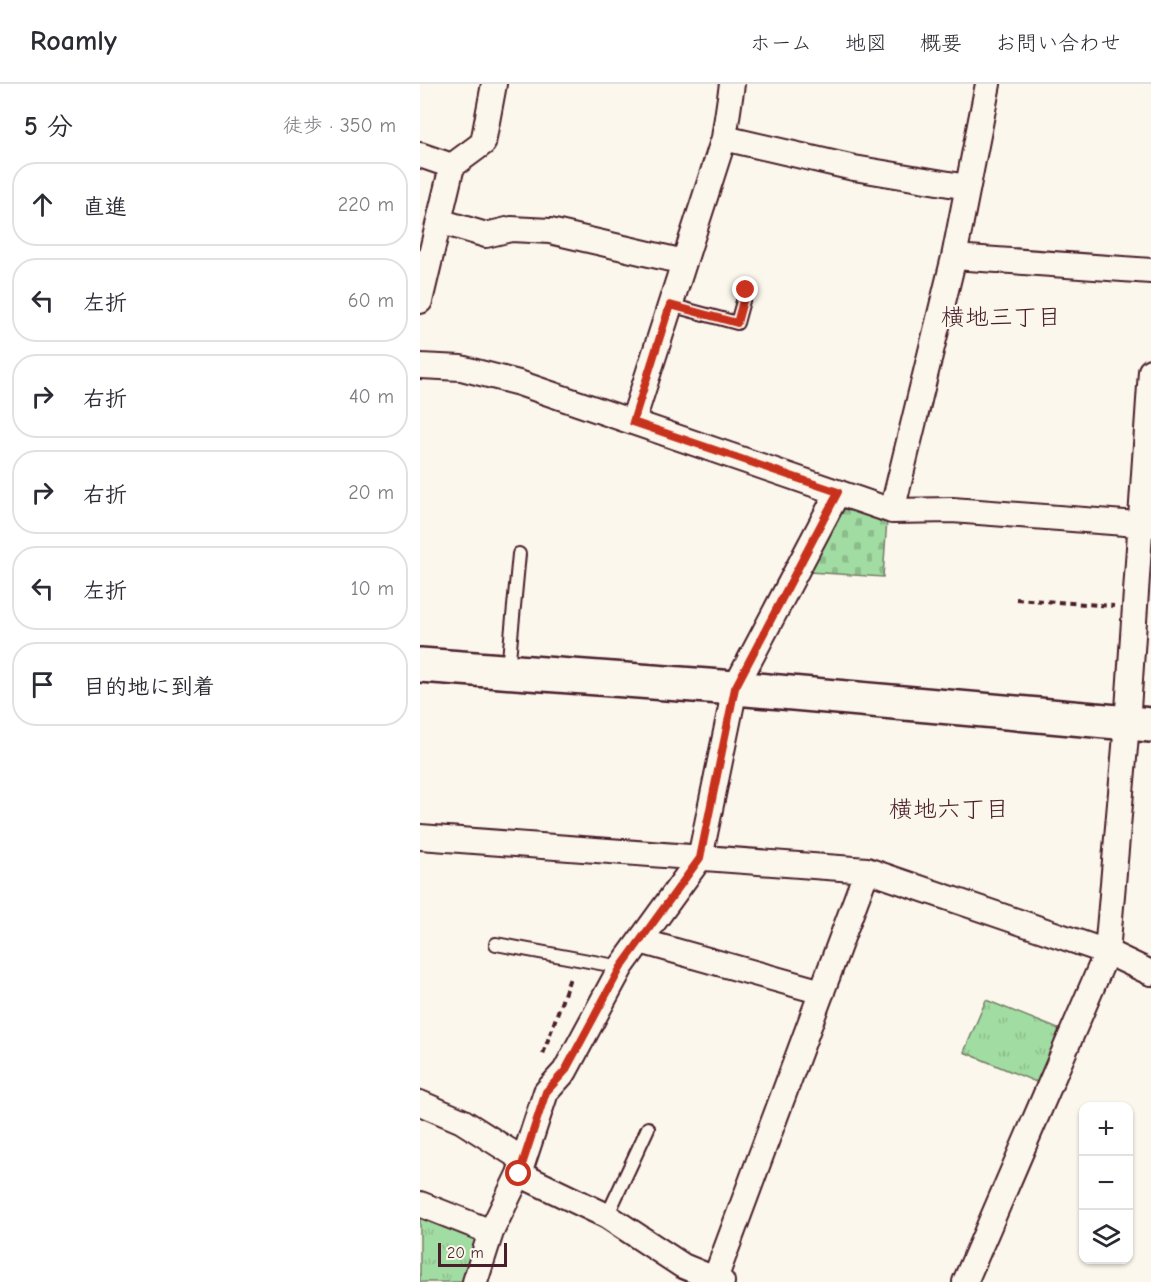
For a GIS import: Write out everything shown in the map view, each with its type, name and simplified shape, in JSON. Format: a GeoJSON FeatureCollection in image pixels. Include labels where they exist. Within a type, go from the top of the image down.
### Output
{"type":"FeatureCollection","features":[{"type":"Feature","properties":{"kind":"street"},"geometry":{"type":"LineString","coordinates":[[420,297],[452,166],[483,143],[495,84]]}},
{"type":"Feature","properties":{"kind":"street"},"geometry":{"type":"LineString","coordinates":[[633,422],[723,138],[732,84]]}},
{"type":"Feature","properties":{"kind":"street"},"geometry":{"type":"LineString","coordinates":[[892,511],[954,257],[988,84]]}},
{"type":"Feature","properties":{"kind":"street"},"geometry":{"type":"LineString","coordinates":[[723,138],[854,168],[967,187]]}},
{"type":"Feature","properties":{"kind":"street"},"geometry":{"type":"LineString","coordinates":[[420,155],[452,166]]}},
{"type":"Feature","properties":{"kind":"street"},"geometry":{"type":"LineString","coordinates":[[439,220],[486,235],[511,229],[550,231],[684,262]]}},
{"type":"Feature","properties":{"kind":"street"},"geometry":{"type":"LineString","coordinates":[[954,257],[1151,271]]}},
{"type":"Feature","properties":{"kind":"street"},"geometry":{"type":"LineString","coordinates":[[420,366],[461,368],[519,383],[892,511],[952,510],[1145,525]]}},
{"type":"Feature","properties":{"kind":"street"},"geometry":{"type":"LineString","coordinates":[[965,1282],[1107,952],[1139,724],[1134,607],[1145,525],[1151,372]]}},
{"type":"Feature","properties":{"kind":"street"},"geometry":{"type":"LineString","coordinates":[[475,1282],[491,1232],[520,1166],[546,1092],[565,1071],[621,967],[700,858],[735,688],[838,492]]}},
{"type":"Feature","properties":{"kind":"street"},"geometry":{"type":"LineString","coordinates":[[420,665],[735,688],[1139,724]]}},
{"type":"Feature","properties":{"kind":"street"},"geometry":{"type":"LineString","coordinates":[[420,837],[867,870],[1107,952],[1151,973]]}},
{"type":"Feature","properties":{"kind":"street"},"geometry":{"type":"LineString","coordinates":[[420,1103],[462,1121],[520,1166],[608,1216],[680,1274],[718,1281],[867,870]]}},
{"type":"Feature","properties":{"kind":"street"},"geometry":{"type":"LineString","coordinates":[[640,940],[822,992]]}},
{"type":"Feature","properties":{"kind":"street"},"geometry":{"type":"LineString","coordinates":[[420,1204],[491,1232]]}},
{"type":"Feature","properties":{"kind":"lane"},"geometry":{"type":"LineString","coordinates":[[670,305],[737,323],[746,290]]}},
{"type":"Feature","properties":{"kind":"lane"},"geometry":{"type":"LineString","coordinates":[[508,671],[519,554]]}},
{"type":"Feature","properties":{"kind":"lane"},"geometry":{"type":"LineString","coordinates":[[496,944],[621,967]]}},
{"type":"Feature","properties":{"kind":"lane"},"geometry":{"type":"LineString","coordinates":[[608,1216],[648,1128]]}},
{"type":"Feature","properties":{"kind":"path"},"geometry":{"type":"LineString","coordinates":[[1016,599],[1134,607]]}},
{"type":"Feature","properties":{"kind":"path"},"geometry":{"type":"LineString","coordinates":[[543,1054],[576,959]]}},
{"type":"Feature","properties":{"kind":"green space"},"geometry":{"type":"Polygon","coordinates":[[[840,503],[887,519],[883,577],[809,572],[809,558],[840,503]]]}},
{"type":"Feature","properties":{"kind":"green space"},"geometry":{"type":"Polygon","coordinates":[[[986,1000],[1063,1031],[1041,1084],[964,1052],[986,1000]]]}},
{"type":"Feature","properties":{"kind":"green space"},"geometry":{"type":"Polygon","coordinates":[[[420,1211],[480,1233],[469,1282],[420,1282],[420,1211]]]}},
{"type":"Feature","properties":{"kind":"district","name":"横地三丁目"},"geometry":{"type":"Point","coordinates":[1001,317]}},
{"type":"Feature","properties":{"kind":"district","name":"横地六丁目"},"geometry":{"type":"Point","coordinates":[949,809]}},
{"type":"Feature","properties":{"kind":"route"},"geometry":{"type":"LineString","coordinates":[[519,1174],[522,1159],[546,1092],[565,1071],[621,967],[700,858],[735,688],[838,492],[633,422],[670,305],[737,323],[746,290]]}}]}
